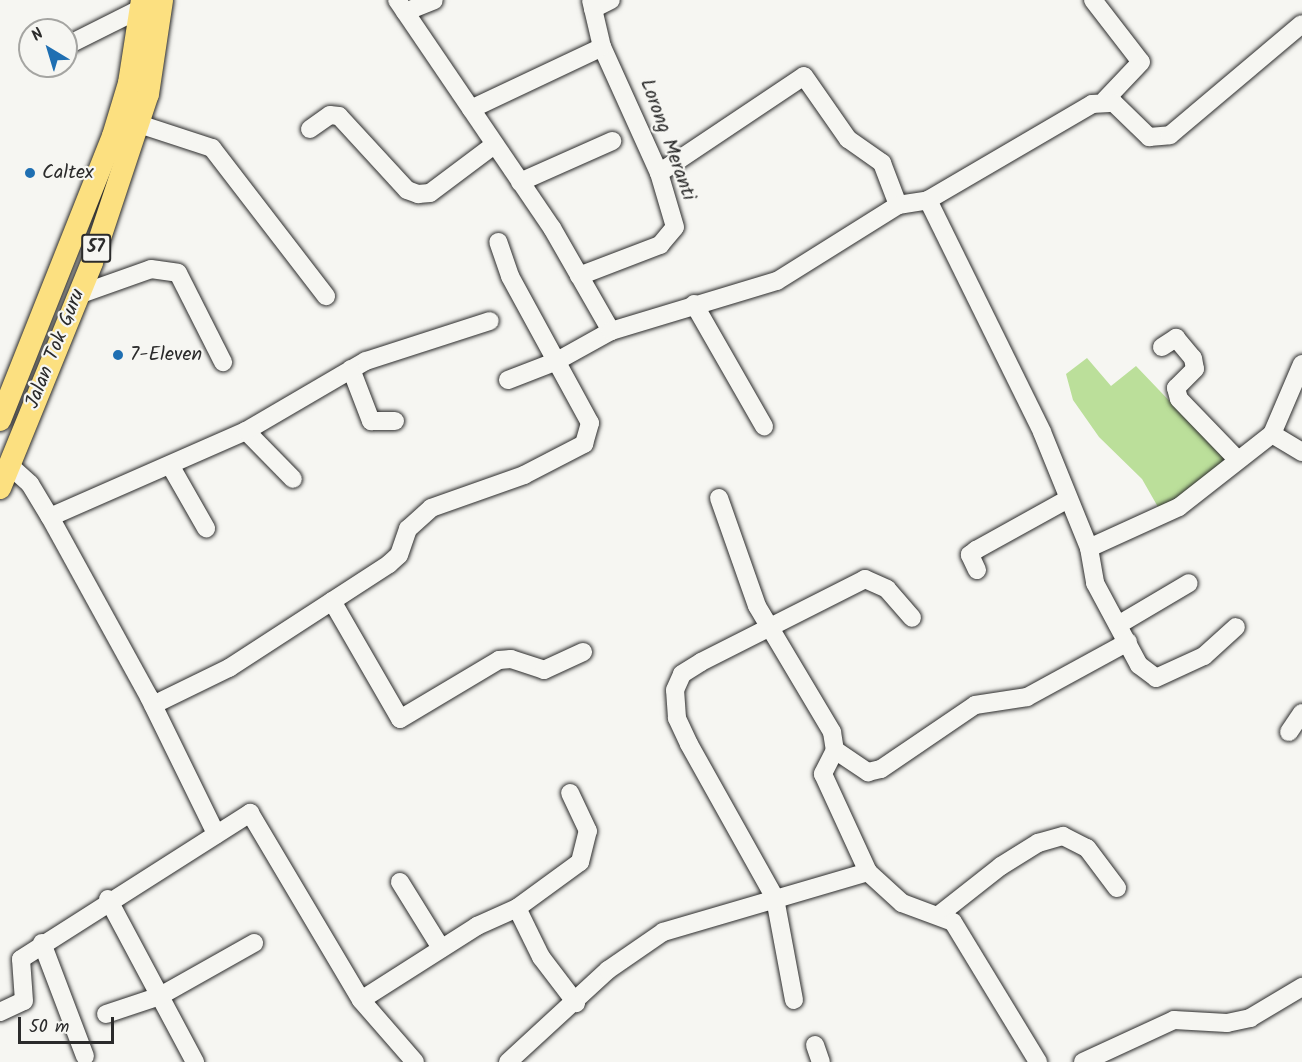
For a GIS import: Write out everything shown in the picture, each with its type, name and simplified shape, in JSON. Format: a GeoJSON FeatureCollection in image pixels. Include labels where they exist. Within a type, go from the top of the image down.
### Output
{"type":"FeatureCollection","features":[{"type":"Feature","properties":{"kind":"main road","name":"Jalan Tok Guru"},"geometry":{"type":"LineString","coordinates":[[0,488],[78,295],[136,123],[163,18],[149,2]]}},
{"type":"Feature","properties":{"kind":"main road","name":"Jalan Tok Guru"},"geometry":{"type":"LineString","coordinates":[[0,420],[113,136],[149,2]]}},
{"type":"Feature","properties":{"kind":"main road"},"geometry":{"type":"LineString","coordinates":[[35,331],[60,340]]}},
{"type":"Feature","properties":{"kind":"street"},"geometry":{"type":"LineString","coordinates":[[434,0],[401,6],[520,182],[611,330]]}},
{"type":"Feature","properties":{"kind":"street"},"geometry":{"type":"LineString","coordinates":[[592,5],[611,0]]}},
{"type":"Feature","properties":{"kind":"street"},"geometry":{"type":"LineString","coordinates":[[508,380],[557,361],[611,330],[777,281],[898,205],[928,200],[1105,100],[1141,62],[1093,0]]}},
{"type":"Feature","properties":{"kind":"street"},"geometry":{"type":"LineString","coordinates":[[78,40],[149,2]]}},
{"type":"Feature","properties":{"kind":"street","name":"Lorong Meranti"},"geometry":{"type":"LineString","coordinates":[[579,276],[670,237],[675,227],[659,173],[602,47],[592,5]]}},
{"type":"Feature","properties":{"kind":"street"},"geometry":{"type":"LineString","coordinates":[[1105,100],[1122,109],[1141,133],[1160,139],[1302,24]]}},
{"type":"Feature","properties":{"kind":"street"},"geometry":{"type":"LineString","coordinates":[[471,109],[602,47]]}},
{"type":"Feature","properties":{"kind":"street"},"geometry":{"type":"LineString","coordinates":[[659,173],[804,76],[848,138],[882,163],[898,205]]}},
{"type":"Feature","properties":{"kind":"street"},"geometry":{"type":"LineString","coordinates":[[310,129],[330,115],[339,116],[406,190],[418,194],[430,193],[494,145]]}},
{"type":"Feature","properties":{"kind":"street"},"geometry":{"type":"LineString","coordinates":[[136,123],[212,148],[326,296]]}},
{"type":"Feature","properties":{"kind":"street"},"geometry":{"type":"LineString","coordinates":[[520,182],[612,141]]}},
{"type":"Feature","properties":{"kind":"street"},"geometry":{"type":"LineString","coordinates":[[928,200],[1042,432],[1089,548],[1095,583],[1139,665],[1156,678],[1204,656],[1236,627]]}},
{"type":"Feature","properties":{"kind":"street"},"geometry":{"type":"LineString","coordinates":[[153,705],[229,668],[394,560],[408,529],[431,508],[524,475],[584,444],[590,423],[498,242]]}},
{"type":"Feature","properties":{"kind":"street"},"geometry":{"type":"LineString","coordinates":[[78,295],[151,269],[178,273],[223,362]]}},
{"type":"Feature","properties":{"kind":"street"},"geometry":{"type":"LineString","coordinates":[[694,304],[764,426]]}},
{"type":"Feature","properties":{"kind":"street"},"geometry":{"type":"LineString","coordinates":[[50,518],[246,431],[351,369],[490,321]]}},
{"type":"Feature","properties":{"kind":"street"},"geometry":{"type":"LineString","coordinates":[[1162,347],[1176,338],[1193,358],[1195,369],[1176,388],[1179,399],[1238,459]]}},
{"type":"Feature","properties":{"kind":"street"},"geometry":{"type":"LineString","coordinates":[[1089,548],[1179,507],[1272,434],[1302,364]]}},
{"type":"Feature","properties":{"kind":"street"},"geometry":{"type":"LineString","coordinates":[[351,369],[370,422],[395,422]]}},
{"type":"Feature","properties":{"kind":"street"},"geometry":{"type":"LineString","coordinates":[[246,431],[293,478]]}},
{"type":"Feature","properties":{"kind":"street"},"geometry":{"type":"LineString","coordinates":[[1272,434],[1302,452]]}},
{"type":"Feature","properties":{"kind":"street"},"geometry":{"type":"LineString","coordinates":[[9,465],[30,484],[50,518],[153,705],[216,834]]}},
{"type":"Feature","properties":{"kind":"street"},"geometry":{"type":"LineString","coordinates":[[170,465],[206,528]]}},
{"type":"Feature","properties":{"kind":"street"},"geometry":{"type":"LineString","coordinates":[[718,498],[768,628],[826,722],[835,750],[868,772],[881,769],[975,705],[1027,697],[1128,642]]}},
{"type":"Feature","properties":{"kind":"street"},"geometry":{"type":"LineString","coordinates":[[977,570],[970,555],[976,550],[1068,499]]}},
{"type":"Feature","properties":{"kind":"street"},"geometry":{"type":"LineString","coordinates":[[795,1000],[775,898],[689,744],[677,718],[675,690],[682,674],[865,579],[887,589],[912,618]]}},
{"type":"Feature","properties":{"kind":"street"},"geometry":{"type":"LineString","coordinates":[[1118,625],[1189,583]]}},
{"type":"Feature","properties":{"kind":"street"},"geometry":{"type":"LineString","coordinates":[[332,601],[400,719],[499,660],[511,658],[544,670],[583,652]]}},
{"type":"Feature","properties":{"kind":"street"},"geometry":{"type":"LineString","coordinates":[[1289,732],[1302,713]]}},
{"type":"Feature","properties":{"kind":"street"},"geometry":{"type":"LineString","coordinates":[[835,750],[823,774],[868,872],[902,903],[940,914],[974,951],[1038,1062]]}},
{"type":"Feature","properties":{"kind":"street"},"geometry":{"type":"LineString","coordinates":[[361,1000],[441,948],[517,908],[580,862],[588,846],[588,831],[570,793]]}},
{"type":"Feature","properties":{"kind":"street"},"geometry":{"type":"LineString","coordinates":[[0,1011],[24,1000],[18,964],[42,943],[108,899],[250,813],[361,1000],[415,1062]]}},
{"type":"Feature","properties":{"kind":"street"},"geometry":{"type":"LineString","coordinates":[[940,914],[1011,860],[1038,843],[1063,836],[1087,848],[1117,888]]}},
{"type":"Feature","properties":{"kind":"street"},"geometry":{"type":"LineString","coordinates":[[508,1062],[576,1003],[608,970],[663,932],[868,872]]}},
{"type":"Feature","properties":{"kind":"street"},"geometry":{"type":"LineString","coordinates":[[400,882],[441,948]]}},
{"type":"Feature","properties":{"kind":"street"},"geometry":{"type":"LineString","coordinates":[[108,899],[195,1062]]}},
{"type":"Feature","properties":{"kind":"street"},"geometry":{"type":"LineString","coordinates":[[517,908],[541,957],[576,1003]]}},
{"type":"Feature","properties":{"kind":"street"},"geometry":{"type":"LineString","coordinates":[[42,943],[86,1056]]}},
{"type":"Feature","properties":{"kind":"street"},"geometry":{"type":"LineString","coordinates":[[106,1014],[160,996],[254,943]]}},
{"type":"Feature","properties":{"kind":"street"},"geometry":{"type":"LineString","coordinates":[[1083,1062],[1174,1020],[1227,1023],[1250,1018],[1302,987]]}},
{"type":"Feature","properties":{"kind":"green space"},"geometry":{"type":"Polygon","coordinates":[[[1087,358],[1111,386],[1136,366],[1224,458],[1224,464],[1162,514],[1142,479],[1099,437],[1073,400],[1066,374],[1087,358]]]}},
{"type":"Feature","properties":{"kind":"place","name":"Caltex"},"geometry":{"type":"Point","coordinates":[30,173]}},
{"type":"Feature","properties":{"kind":"place","name":"7-Eleven"},"geometry":{"type":"Point","coordinates":[118,355]}}]}
